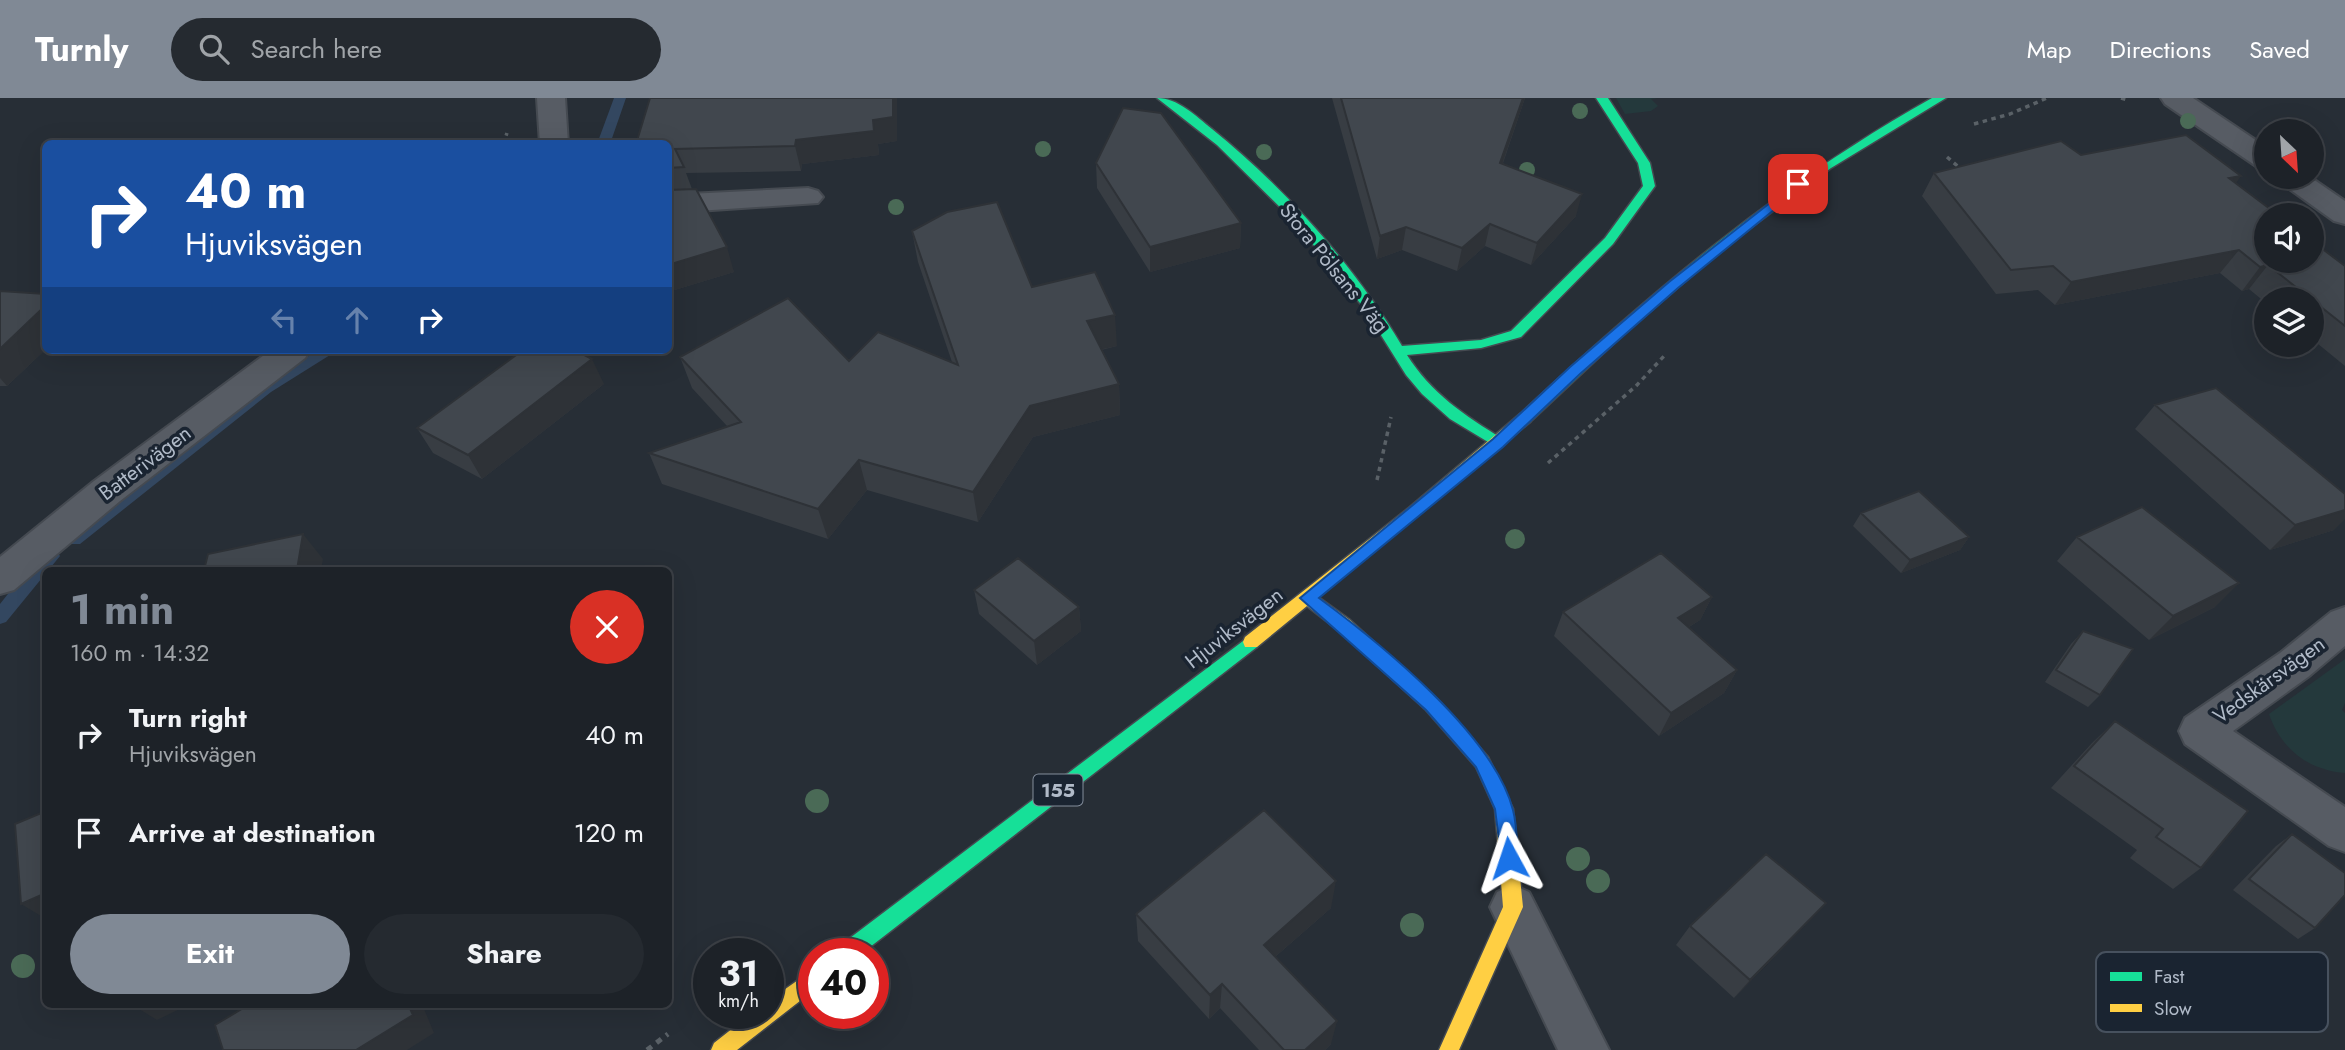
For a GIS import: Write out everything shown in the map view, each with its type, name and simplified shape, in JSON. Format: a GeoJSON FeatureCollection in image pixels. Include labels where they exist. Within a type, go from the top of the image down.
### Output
{"type":"FeatureCollection","features":[{"type":"Feature","properties":{"kind":"street"},"geometry":{"type":"LineString","coordinates":[[551,98],[554,140]]}},
{"type":"Feature","properties":{"kind":"street","name":"Stora Pölsans Väg"},"geometry":{"type":"LineString","coordinates":[[1163,98],[1184,111],[1241,161],[1288,209],[1371,308],[1423,387],[1441,404],[1498,443]]}},
{"type":"Feature","properties":{"kind":"street"},"geometry":{"type":"LineString","coordinates":[[1400,351],[1481,345],[1516,334],[1609,241],[1649,186],[1644,163],[1602,98]]}},
{"type":"Feature","properties":{"kind":"street","name":"Hjuviksvägen"},"geometry":{"type":"LineString","coordinates":[[866,938],[1308,598],[1498,443],[1575,370],[1780,197],[1852,146],[1940,98]]}},
{"type":"Feature","properties":{"kind":"street"},"geometry":{"type":"LineString","coordinates":[[2175,98],[2254,152]]}},
{"type":"Feature","properties":{"kind":"street"},"geometry":{"type":"LineString","coordinates":[[2308,189],[2345,215]]}},
{"type":"Feature","properties":{"kind":"street"},"geometry":{"type":"LineString","coordinates":[[672,204],[808,197]]}},
{"type":"Feature","properties":{"kind":"street","name":"Batterivägen"},"geometry":{"type":"LineString","coordinates":[[0,579],[107,491],[288,354]]}},
{"type":"Feature","properties":{"kind":"street"},"geometry":{"type":"LineString","coordinates":[[1308,598],[1345,625],[1432,705],[1482,762],[1504,809],[1513,907],[1584,1050]]}},
{"type":"Feature","properties":{"kind":"street","name":"Vedskärsvägen"},"geometry":{"type":"LineString","coordinates":[[2345,623],[2294,665],[2200,731],[2345,831]]}},
{"type":"Feature","properties":{"kind":"street"},"geometry":{"type":"LineString","coordinates":[[1449,1050],[1513,907]]}},
{"type":"Feature","properties":{"kind":"street"},"geometry":{"type":"LineString","coordinates":[[721,1050],[798,990]]}},
{"type":"Feature","properties":{"kind":"path"},"geometry":{"type":"LineString","coordinates":[[2121,98],[2128,100]]}},
{"type":"Feature","properties":{"kind":"path"},"geometry":{"type":"LineString","coordinates":[[1947,157],[1967,174]]}},
{"type":"Feature","properties":{"kind":"green space"},"geometry":{"type":"Polygon","coordinates":[[[1616,98],[1658,98],[1651,99],[1658,106],[1651,111],[1625,114],[1616,98]]]}},
{"type":"Feature","properties":{"kind":"green space"},"geometry":{"type":"Polygon","coordinates":[[[2345,659],[2345,703],[2342,710],[2345,713],[2345,773],[2319,767],[2298,756],[2281,738],[2269,714],[2345,659]]]}},
{"type":"Feature","properties":{"kind":"building"},"geometry":{"type":"Polygon","coordinates":[[[650,98],[893,98],[893,117],[873,120],[874,131],[796,140],[795,146],[675,149],[684,167],[672,168],[672,140],[637,140],[650,98]]]}},
{"type":"Feature","properties":{"kind":"building"},"geometry":{"type":"Polygon","coordinates":[[[1341,98],[1523,98],[1500,163],[1582,194],[1537,243],[1490,224],[1462,248],[1406,227],[1380,236],[1341,98]]]}},
{"type":"Feature","properties":{"kind":"building"},"geometry":{"type":"Polygon","coordinates":[[[1123,108],[1161,113],[1241,223],[1150,247],[1096,163],[1123,108]]]}},
{"type":"Feature","properties":{"kind":"building"},"geometry":{"type":"Polygon","coordinates":[[[2186,135],[2241,176],[2229,178],[2262,203],[2254,203],[2254,262],[2239,250],[2071,282],[2053,266],[2011,270],[1934,173],[2061,141],[2081,155],[2186,135]]]}},
{"type":"Feature","properties":{"kind":"building"},"geometry":{"type":"Polygon","coordinates":[[[696,189],[727,247],[672,264],[672,190],[696,189]]]}},
{"type":"Feature","properties":{"kind":"building"},"geometry":{"type":"Polygon","coordinates":[[[997,202],[1032,287],[1095,272],[1115,315],[1087,321],[1119,384],[1030,406],[973,492],[859,460],[818,509],[649,453],[741,422],[680,357],[788,298],[849,361],[878,332],[958,365],[912,231],[947,212],[997,202]]]}},
{"type":"Feature","properties":{"kind":"building"},"geometry":{"type":"Polygon","coordinates":[[[2324,250],[2345,266],[2345,326],[2324,309],[2324,287],[2296,287],[2278,273],[2324,273],[2324,250]]]}},
{"type":"Feature","properties":{"kind":"building"},"geometry":{"type":"Polygon","coordinates":[[[0,291],[42,294],[42,309],[0,349],[0,291]]]}},
{"type":"Feature","properties":{"kind":"building"},"geometry":{"type":"Polygon","coordinates":[[[518,354],[583,354],[592,359],[468,455],[417,428],[518,354]]]}},
{"type":"Feature","properties":{"kind":"building"},"geometry":{"type":"Polygon","coordinates":[[[2216,388],[2345,494],[2345,510],[2295,525],[2155,405],[2216,388]]]}},
{"type":"Feature","properties":{"kind":"building"},"geometry":{"type":"Polygon","coordinates":[[[1919,491],[1969,537],[1910,560],[1861,513],[1919,491]]]}},
{"type":"Feature","properties":{"kind":"building"},"geometry":{"type":"Polygon","coordinates":[[[2142,507],[2239,583],[2173,616],[2077,537],[2142,507]]]}},
{"type":"Feature","properties":{"kind":"building"},"geometry":{"type":"Polygon","coordinates":[[[303,534],[298,567],[205,567],[208,554],[303,534]]]}},
{"type":"Feature","properties":{"kind":"building"},"geometry":{"type":"Polygon","coordinates":[[[1661,553],[1712,597],[1678,618],[1737,670],[1671,713],[1563,612],[1661,553]]]}},
{"type":"Feature","properties":{"kind":"building"},"geometry":{"type":"Polygon","coordinates":[[[1018,558],[1079,607],[1034,641],[974,590],[1018,558]]]}},
{"type":"Feature","properties":{"kind":"building"},"geometry":{"type":"Polygon","coordinates":[[[2083,631],[2133,649],[2100,695],[2056,670],[2083,631]]]}},
{"type":"Feature","properties":{"kind":"building"},"geometry":{"type":"Polygon","coordinates":[[[2115,721],[2248,811],[2201,868],[2156,837],[2163,829],[2074,766],[2115,721]]]}},
{"type":"Feature","properties":{"kind":"building"},"geometry":{"type":"Polygon","coordinates":[[[1264,810],[1336,881],[1264,945],[1337,1021],[1305,1050],[1284,1050],[1222,984],[1210,995],[1136,914],[1264,810]]]}},
{"type":"Feature","properties":{"kind":"building"},"geometry":{"type":"Polygon","coordinates":[[[42,813],[42,895],[21,904],[15,824],[42,813]]]}},
{"type":"Feature","properties":{"kind":"building"},"geometry":{"type":"Polygon","coordinates":[[[2292,834],[2345,873],[2345,895],[2315,928],[2249,879],[2292,834]]]}},
{"type":"Feature","properties":{"kind":"building"},"geometry":{"type":"Polygon","coordinates":[[[1766,854],[1826,903],[1750,980],[1690,926],[1766,854]]]}},
{"type":"Feature","properties":{"kind":"building"},"geometry":{"type":"Polygon","coordinates":[[[243,1008],[410,1008],[413,1015],[356,1050],[223,1050],[215,1025],[243,1008]]]}},
{"type":"Feature","properties":{"kind":"waterway"},"geometry":{"type":"LineString","coordinates":[[604,140],[620,98]]}},
{"type":"Feature","properties":{"kind":"waterway"},"geometry":{"type":"LineString","coordinates":[[74,539],[266,388],[323,354]]}},
{"type":"Feature","properties":{"kind":"waterway"},"geometry":{"type":"LineString","coordinates":[[0,617],[43,562],[51,556]]}},
{"type":"Feature","properties":{"kind":"traffic: fast"},"geometry":{"type":"LineString","coordinates":[[1163,98],[1193,119],[1249,167],[1300,220],[1369,305],[1411,372],[1427,391],[1455,415],[1498,443]]}},
{"type":"Feature","properties":{"kind":"traffic: fast"},"geometry":{"type":"LineString","coordinates":[[1400,351],[1481,344],[1516,334],[1609,241],[1649,186],[1644,163],[1602,98]]}},
{"type":"Feature","properties":{"kind":"traffic: fast"},"geometry":{"type":"LineString","coordinates":[[1525,418],[1621,328],[1721,243],[1827,166],[1940,98]]}},
{"type":"Feature","properties":{"kind":"traffic: fast"},"geometry":{"type":"LineString","coordinates":[[866,938],[1251,642]]}},
{"type":"Feature","properties":{"kind":"traffic: slow"},"geometry":{"type":"LineString","coordinates":[[1251,642],[1415,511],[1525,418]]}},
{"type":"Feature","properties":{"kind":"traffic: slow"},"geometry":{"type":"LineString","coordinates":[[1308,598],[1344,625],[1432,705],[1482,762],[1504,809],[1513,907],[1449,1050]]}},
{"type":"Feature","properties":{"kind":"traffic: slow"},"geometry":{"type":"LineString","coordinates":[[721,1050],[798,990]]}},
{"type":"Feature","properties":{"kind":"route"},"geometry":{"type":"LineString","coordinates":[[1509,858],[1504,809],[1482,762],[1432,705],[1345,625],[1308,598],[1498,443],[1575,370],[1798,184]]}}]}
